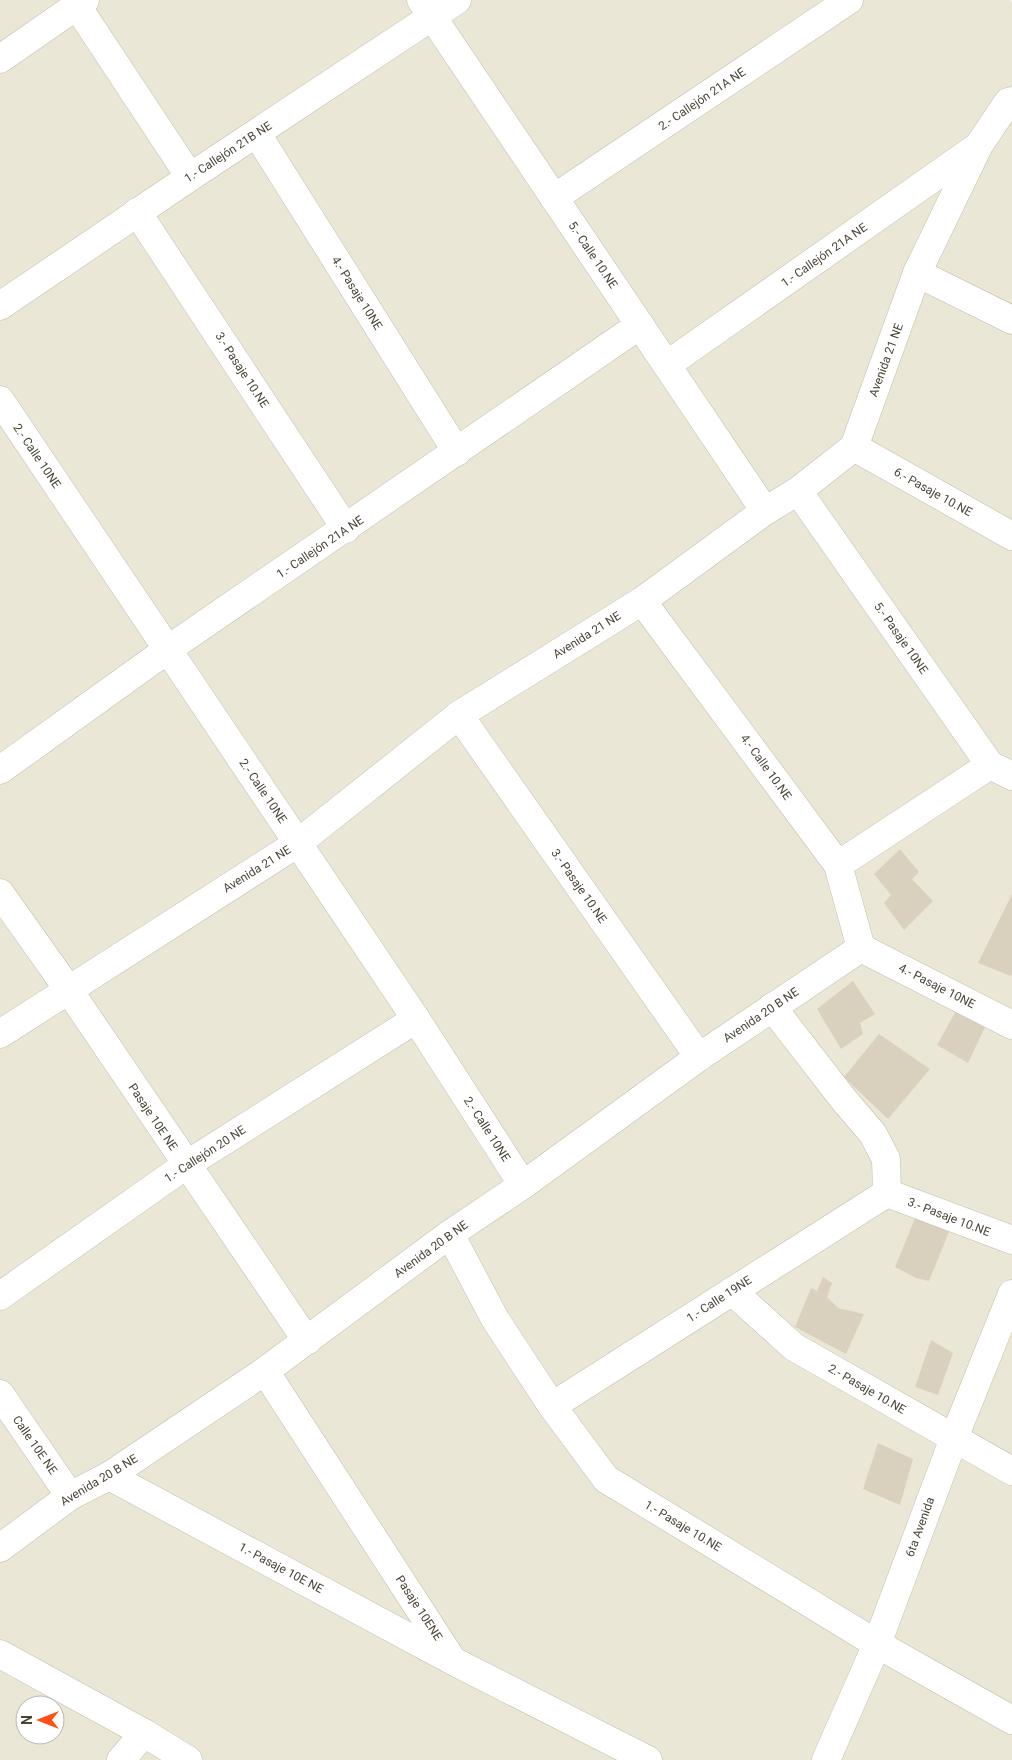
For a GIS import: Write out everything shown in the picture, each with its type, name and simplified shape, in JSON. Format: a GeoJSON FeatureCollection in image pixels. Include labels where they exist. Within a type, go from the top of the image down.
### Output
{"type":"FeatureCollection","features":[{"type":"Feature","properties":{"kind":"street","name":"1.- Callejón 21B NE"},"geometry":{"type":"LineString","coordinates":[[0,306],[190,177],[257,134],[427,8],[457,0]]}},
{"type":"Feature","properties":{"kind":"street","name":"2.- Callejón 21A NE"},"geometry":{"type":"LineString","coordinates":[[554,198],[849,0]]}},
{"type":"Feature","properties":{"kind":"street"},"geometry":{"type":"LineString","coordinates":[[1,57],[81,3],[190,177]]}},
{"type":"Feature","properties":{"kind":"street","name":"5.- Calle 10.NE"},"geometry":{"type":"LineString","coordinates":[[427,8],[765,511]]}},
{"type":"Feature","properties":{"kind":"street","name":"Avenida 21 NE"},"geometry":{"type":"LineString","coordinates":[[0,1034],[298,843],[459,715],[642,601],[765,511],[798,491],[854,447],[917,273],[979,145],[1008,102],[1012,101]]}},
{"type":"Feature","properties":{"kind":"street","name":"4.- Pasaje 10NE"},"geometry":{"type":"LineString","coordinates":[[257,134],[457,452]]}},
{"type":"Feature","properties":{"kind":"street","name":"1.- Callejón 21A NE"},"geometry":{"type":"LineString","coordinates":[[668,364],[979,145]]}},
{"type":"Feature","properties":{"kind":"street","name":"3.- Pasaje 10.NE"},"geometry":{"type":"LineString","coordinates":[[138,212],[346,529]]}},
{"type":"Feature","properties":{"kind":"street"},"geometry":{"type":"LineString","coordinates":[[917,273],[1012,320]]}},
{"type":"Feature","properties":{"kind":"street","name":"1.- Callejón 21A NE"},"geometry":{"type":"LineString","coordinates":[[1,767],[167,650],[346,529],[640,325]]}},
{"type":"Feature","properties":{"kind":"street","name":"2.- Calle 10NE"},"geometry":{"type":"LineString","coordinates":[[0,400],[416,1019],[523,1185]]}},
{"type":"Feature","properties":{"kind":"street","name":"6.- Pasaje 10.NE"},"geometry":{"type":"LineString","coordinates":[[854,447],[1012,536]]}},
{"type":"Feature","properties":{"kind":"street","name":"5.- Pasaje 10NE"},"geometry":{"type":"LineString","coordinates":[[798,491],[1001,770]]}},
{"type":"Feature","properties":{"kind":"street","name":"4.- Calle 10.NE"},"geometry":{"type":"LineString","coordinates":[[642,601],[838,865],[861,948]]}},
{"type":"Feature","properties":{"kind":"street","name":"3.- Pasaje 10.NE"},"geometry":{"type":"LineString","coordinates":[[459,715],[699,1056]]}},
{"type":"Feature","properties":{"kind":"street"},"geometry":{"type":"LineString","coordinates":[[838,865],[1001,770]]}},
{"type":"Feature","properties":{"kind":"street","name":"Pasaje 10E NE"},"geometry":{"type":"LineString","coordinates":[[0,893],[68,989],[306,1340]]}},
{"type":"Feature","properties":{"kind":"street","name":"4.- Pasaje 10NE"},"geometry":{"type":"LineString","coordinates":[[861,948],[1012,1025]]}},
{"type":"Feature","properties":{"kind":"street","name":"Avenida 20 B NE"},"geometry":{"type":"LineString","coordinates":[[0,1548],[70,1496],[110,1476],[265,1371],[450,1234],[523,1185],[699,1056],[861,948]]}},
{"type":"Feature","properties":{"kind":"street"},"geometry":{"type":"LineString","coordinates":[[772,1007],[872,1134],[886,1159],[887,1193]]}},
{"type":"Feature","properties":{"kind":"street","name":"1.- Callejón 20 NE"},"geometry":{"type":"LineString","coordinates":[[0,1296],[186,1165],[416,1019]]}},
{"type":"Feature","properties":{"kind":"street","name":"3.- Pasaje 10.NE"},"geometry":{"type":"LineString","coordinates":[[887,1193],[1012,1240]]}},
{"type":"Feature","properties":{"kind":"street","name":"1.- Calle 19NE"},"geometry":{"type":"LineString","coordinates":[[552,1406],[887,1193]]}},
{"type":"Feature","properties":{"kind":"street","name":"1.- Pasaje 10.NE"},"geometry":{"type":"LineString","coordinates":[[450,1234],[494,1319],[552,1406],[606,1479],[877,1644],[1012,1720]]}},
{"type":"Feature","properties":{"kind":"street","name":"2.- Pasaje 10.NE"},"geometry":{"type":"LineString","coordinates":[[732,1291],[794,1347],[1012,1471]]}},
{"type":"Feature","properties":{"kind":"street","name":"6ta Avenida"},"geometry":{"type":"LineString","coordinates":[[826,1760],[877,1644],[954,1438],[1012,1294]]}},
{"type":"Feature","properties":{"kind":"street","name":"Pasaje 10ENE"},"geometry":{"type":"LineString","coordinates":[[265,1371],[453,1661]]}},
{"type":"Feature","properties":{"kind":"street","name":"Calle 10E NE"},"geometry":{"type":"LineString","coordinates":[[0,1394],[70,1496]]}},
{"type":"Feature","properties":{"kind":"street","name":"1.- Pasaje 10E NE"},"geometry":{"type":"LineString","coordinates":[[110,1476],[453,1661]]}},
{"type":"Feature","properties":{"kind":"street"},"geometry":{"type":"LineString","coordinates":[[0,1654],[144,1733],[188,1760]]}},
{"type":"Feature","properties":{"kind":"street"},"geometry":{"type":"LineString","coordinates":[[453,1661],[648,1760]]}},
{"type":"Feature","properties":{"kind":"street"},"geometry":{"type":"LineString","coordinates":[[122,1760],[144,1733]]}},
{"type":"Feature","properties":{"kind":"shaded area"},"geometry":{"type":"Polygon","coordinates":[[[0,0],[1009,0],[1012,3],[1012,1760],[0,1760],[0,0]]]}},
{"type":"Feature","properties":{"kind":"building"},"geometry":{"type":"Polygon","coordinates":[[[900,849],[919,872],[912,879],[933,901],[904,930],[884,903],[891,895],[874,874],[900,849]]]}},
{"type":"Feature","properties":{"kind":"building"},"geometry":{"type":"Polygon","coordinates":[[[1012,894],[1012,975],[1011,976],[978,963],[1012,894]]]}},
{"type":"Feature","properties":{"kind":"building"},"geometry":{"type":"Polygon","coordinates":[[[853,981],[875,1014],[860,1023],[863,1034],[841,1049],[817,1009],[853,981]]]}},
{"type":"Feature","properties":{"kind":"building"},"geometry":{"type":"Polygon","coordinates":[[[956,1011],[986,1025],[968,1063],[937,1045],[956,1011]]]}},
{"type":"Feature","properties":{"kind":"building"},"geometry":{"type":"Polygon","coordinates":[[[879,1034],[930,1069],[888,1119],[844,1077],[879,1034]]]}},
{"type":"Feature","properties":{"kind":"building"},"geometry":{"type":"Polygon","coordinates":[[[916,1216],[949,1232],[929,1281],[916,1278],[895,1267],[916,1216]]]}},
{"type":"Feature","properties":{"kind":"building"},"geometry":{"type":"Polygon","coordinates":[[[823,1277],[832,1283],[827,1297],[838,1308],[864,1314],[846,1354],[795,1327],[811,1288],[817,1291],[823,1277]]]}},
{"type":"Feature","properties":{"kind":"building"},"geometry":{"type":"Polygon","coordinates":[[[931,1340],[953,1353],[938,1395],[915,1387],[931,1340]]]}},
{"type":"Feature","properties":{"kind":"building"},"geometry":{"type":"Polygon","coordinates":[[[878,1443],[913,1459],[900,1505],[863,1489],[878,1443]]]}}]}
